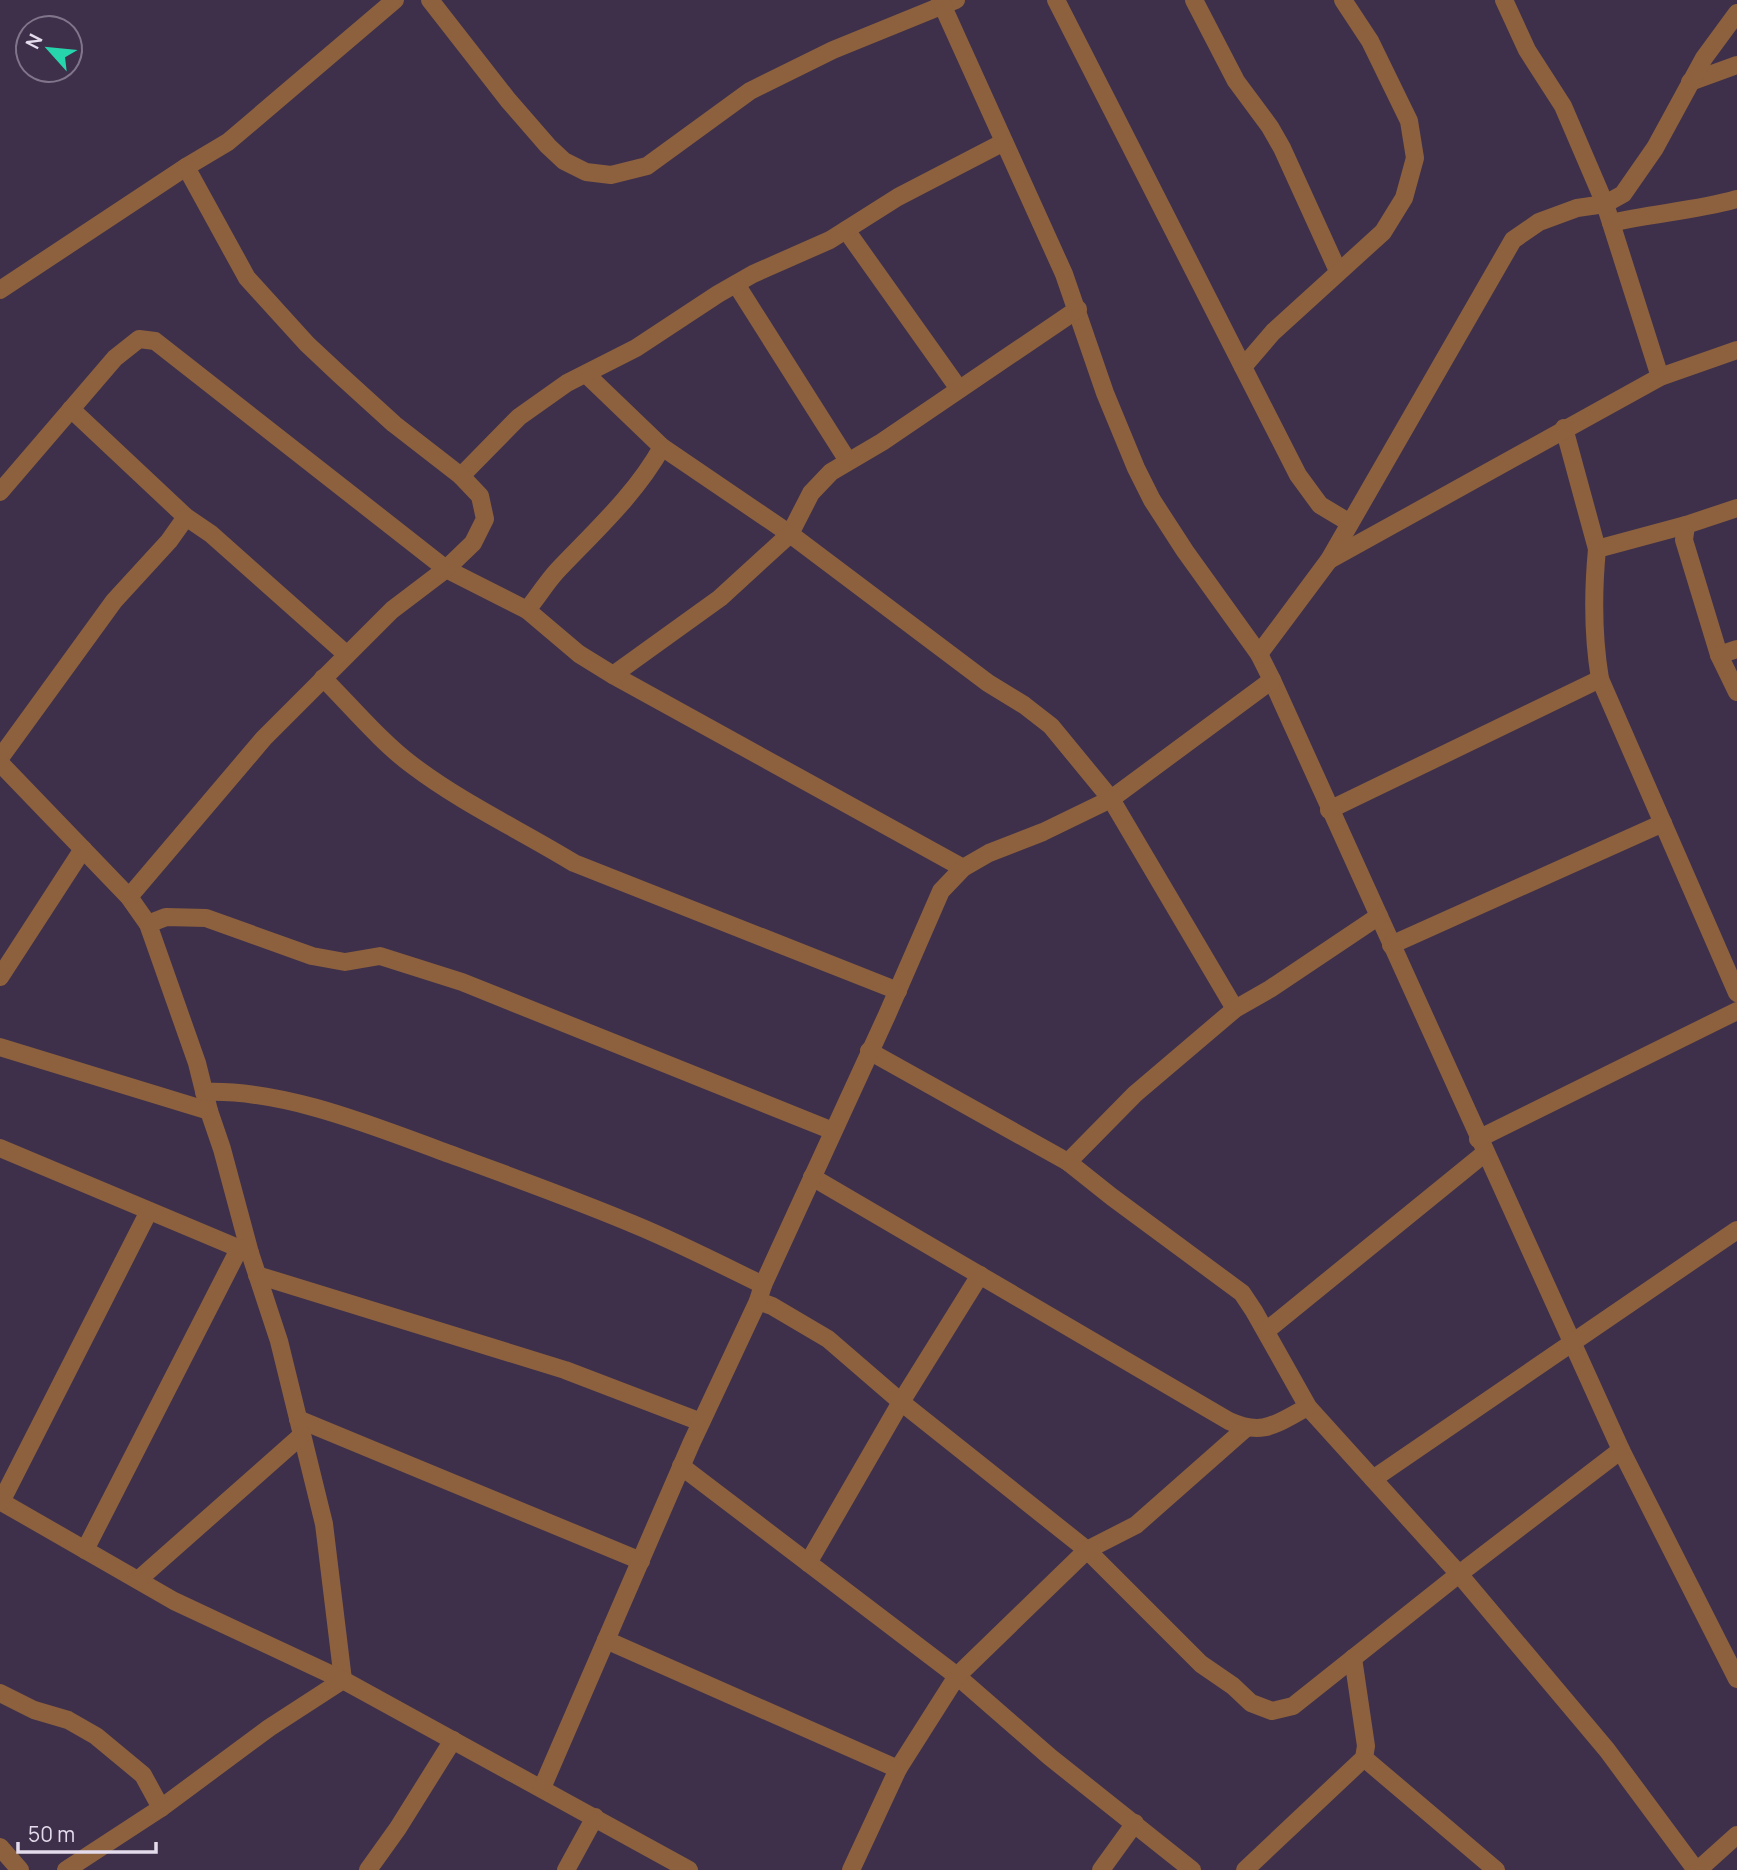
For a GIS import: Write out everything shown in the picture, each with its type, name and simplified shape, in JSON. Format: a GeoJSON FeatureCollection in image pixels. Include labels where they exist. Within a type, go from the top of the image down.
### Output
{"type":"FeatureCollection","features":[{"type":"Feature","properties":{"kind":"street"},"geometry":{"type":"LineString","coordinates":[[0,290],[228,142],[395,0]]}},
{"type":"Feature","properties":{"kind":"street"},"geometry":{"type":"LineString","coordinates":[[430,0],[508,100],[548,146],[564,161],[586,172],[611,175],[647,166],[750,91],[833,50],[946,2],[1078,310],[1105,393],[1136,468],[1152,500],[1259,654],[1272,680],[1621,1450],[1737,1679]]}},
{"type":"Feature","properties":{"kind":"street"},"geometry":{"type":"LineString","coordinates":[[1056,0],[1298,475],[1320,505],[1350,523]]}},
{"type":"Feature","properties":{"kind":"street"},"geometry":{"type":"LineString","coordinates":[[1194,0],[1236,80],[1282,148],[1338,271]]}},
{"type":"Feature","properties":{"kind":"street"},"geometry":{"type":"LineString","coordinates":[[1243,367],[1273,332],[1383,232],[1404,198],[1415,158],[1409,121],[1370,41],[1343,0]]}},
{"type":"Feature","properties":{"kind":"street"},"geometry":{"type":"LineString","coordinates":[[1504,0],[1527,50],[1563,106],[1605,204],[1660,377]]}},
{"type":"Feature","properties":{"kind":"street"},"geometry":{"type":"LineString","coordinates":[[1259,654],[1329,561],[1513,240],[1539,222],[1577,208],[1605,204],[1623,194],[1638,176],[1677,110],[1690,82],[1737,12]]}},
{"type":"Feature","properties":{"kind":"street"},"geometry":{"type":"LineString","coordinates":[[1690,82],[1737,65]]}},
{"type":"Feature","properties":{"kind":"street"},"geometry":{"type":"LineString","coordinates":[[461,476],[519,418],[584,372],[586,374],[636,348],[736,284],[830,240],[898,197],[1004,142]]}},
{"type":"Feature","properties":{"kind":"street"},"geometry":{"type":"LineString","coordinates":[[129,897],[264,738],[392,610],[446,569],[474,543],[485,519],[480,496],[461,476],[413,439],[339,374],[307,344],[247,278],[186,167]]}},
{"type":"Feature","properties":{"kind":"street"},"geometry":{"type":"LineString","coordinates":[[1611,223],[1707,207],[1737,199]]}},
{"type":"Feature","properties":{"kind":"street"},"geometry":{"type":"LineString","coordinates":[[846,230],[959,389]]}},
{"type":"Feature","properties":{"kind":"street"},"geometry":{"type":"LineString","coordinates":[[736,284],[848,461]]}},
{"type":"Feature","properties":{"kind":"street"},"geometry":{"type":"LineString","coordinates":[[613,675],[720,598],[790,534],[811,493],[831,471],[882,442],[1078,310]]}},
{"type":"Feature","properties":{"kind":"street"},"geometry":{"type":"LineString","coordinates":[[0,492],[115,358],[139,339],[155,341],[446,569],[527,610],[579,654],[613,675],[963,868]]}},
{"type":"Feature","properties":{"kind":"street"},"geometry":{"type":"LineString","coordinates":[[1329,561],[1660,377],[1737,350]]}},
{"type":"Feature","properties":{"kind":"street"},"geometry":{"type":"LineString","coordinates":[[586,374],[662,447],[790,534],[988,683],[1024,705],[1051,726],[1111,799],[1235,1009]]}},
{"type":"Feature","properties":{"kind":"street"},"geometry":{"type":"LineString","coordinates":[[71,409],[186,517],[211,534],[346,654]]}},
{"type":"Feature","properties":{"kind":"street"},"geometry":{"type":"LineString","coordinates":[[1564,428],[1597,549],[1595,651],[1600,679],[1737,993]]}},
{"type":"Feature","properties":{"kind":"street"},"geometry":{"type":"LineString","coordinates":[[527,610],[555,574],[608,519],[653,464],[662,447]]}},
{"type":"Feature","properties":{"kind":"street"},"geometry":{"type":"LineString","coordinates":[[1597,549],[1737,508]]}},
{"type":"Feature","properties":{"kind":"street"},"geometry":{"type":"LineString","coordinates":[[186,517],[169,541],[114,601],[0,760],[129,897],[148,924],[197,1063],[222,1149],[244,1251],[257,1275],[279,1341],[324,1524],[343,1679]]}},
{"type":"Feature","properties":{"kind":"street"},"geometry":{"type":"LineString","coordinates":[[1686,525],[1684,540],[1719,654],[1737,692]]}},
{"type":"Feature","properties":{"kind":"street"},"geometry":{"type":"LineString","coordinates":[[1719,654],[1737,649]]}},
{"type":"Feature","properties":{"kind":"street"},"geometry":{"type":"LineString","coordinates":[[323,678],[408,762],[426,776],[483,813],[537,840],[574,863],[898,991]]}},
{"type":"Feature","properties":{"kind":"street"},"geometry":{"type":"LineString","coordinates":[[1329,810],[1600,679]]}},
{"type":"Feature","properties":{"kind":"street"},"geometry":{"type":"LineString","coordinates":[[542,1788],[681,1466],[941,891],[963,868],[989,853],[1044,832],[1111,799],[1272,680]]}},
{"type":"Feature","properties":{"kind":"street"},"geometry":{"type":"LineString","coordinates":[[1391,945],[1663,823]]}},
{"type":"Feature","properties":{"kind":"street"},"geometry":{"type":"LineString","coordinates":[[0,977],[83,849]]}},
{"type":"Feature","properties":{"kind":"street"},"geometry":{"type":"LineString","coordinates":[[1068,1162],[1135,1094],[1235,1009],[1270,989],[1378,916]]}},
{"type":"Feature","properties":{"kind":"street"},"geometry":{"type":"LineString","coordinates":[[148,924],[166,917],[206,918],[312,956],[345,962],[380,956],[462,982],[833,1131]]}},
{"type":"Feature","properties":{"kind":"street"},"geometry":{"type":"LineString","coordinates":[[1266,1331],[1482,1146],[1737,1012]]}},
{"type":"Feature","properties":{"kind":"street"},"geometry":{"type":"LineString","coordinates":[[0,1047],[209,1111]]}},
{"type":"Feature","properties":{"kind":"street"},"geometry":{"type":"LineString","coordinates":[[869,1051],[1068,1162],[1242,1293],[1308,1407],[1459,1574],[1607,1750],[1697,1870],[1737,1835]]}},
{"type":"Feature","properties":{"kind":"street"},"geometry":{"type":"LineString","coordinates":[[204,1091],[260,1096],[317,1108],[372,1125],[634,1224],[760,1293],[828,1339],[901,1402],[1087,1550],[1201,1664],[1233,1686],[1251,1703],[1272,1711],[1293,1706],[1621,1450]]}},
{"type":"Feature","properties":{"kind":"street"},"geometry":{"type":"LineString","coordinates":[[0,1148],[244,1251]]}},
{"type":"Feature","properties":{"kind":"street"},"geometry":{"type":"LineString","coordinates":[[812,1177],[1229,1421],[1245,1428],[1265,1429],[1308,1407]]}},
{"type":"Feature","properties":{"kind":"street"},"geometry":{"type":"LineString","coordinates":[[149,1211],[1,1502],[174,1601],[343,1679],[689,1870]]}},
{"type":"Feature","properties":{"kind":"street"},"geometry":{"type":"LineString","coordinates":[[1373,1479],[1737,1230]]}},
{"type":"Feature","properties":{"kind":"street"},"geometry":{"type":"LineString","coordinates":[[85,1550],[244,1251]]}},
{"type":"Feature","properties":{"kind":"street"},"geometry":{"type":"LineString","coordinates":[[257,1275],[565,1370],[701,1422]]}},
{"type":"Feature","properties":{"kind":"street"},"geometry":{"type":"LineString","coordinates":[[808,1563],[901,1402],[980,1275]]}},
{"type":"Feature","properties":{"kind":"street"},"geometry":{"type":"LineString","coordinates":[[300,1427],[640,1560]]}},
{"type":"Feature","properties":{"kind":"street"},"geometry":{"type":"LineString","coordinates":[[138,1580],[300,1427]]}},
{"type":"Feature","properties":{"kind":"street"},"geometry":{"type":"LineString","coordinates":[[852,1870],[898,1769],[957,1676],[1087,1550],[1136,1525],[1245,1428]]}},
{"type":"Feature","properties":{"kind":"street"},"geometry":{"type":"LineString","coordinates":[[681,1466],[957,1676],[1050,1757],[1192,1870]]}},
{"type":"Feature","properties":{"kind":"street"},"geometry":{"type":"LineString","coordinates":[[606,1640],[898,1769]]}},
{"type":"Feature","properties":{"kind":"street"},"geometry":{"type":"LineString","coordinates":[[1245,1870],[1364,1758],[1366,1746],[1353,1657]]}},
{"type":"Feature","properties":{"kind":"street"},"geometry":{"type":"LineString","coordinates":[[65,1870],[161,1808],[269,1728],[343,1679]]}},
{"type":"Feature","properties":{"kind":"street"},"geometry":{"type":"LineString","coordinates":[[0,1693],[34,1710],[68,1720],[96,1736],[142,1775],[161,1808]]}},
{"type":"Feature","properties":{"kind":"street"},"geometry":{"type":"LineString","coordinates":[[368,1870],[398,1828],[453,1740]]}},
{"type":"Feature","properties":{"kind":"street"},"geometry":{"type":"LineString","coordinates":[[1364,1758],[1496,1870]]}},
{"type":"Feature","properties":{"kind":"street"},"geometry":{"type":"LineString","coordinates":[[566,1870],[594,1817]]}},
{"type":"Feature","properties":{"kind":"street"},"geometry":{"type":"LineString","coordinates":[[1101,1870],[1135,1823]]}},
{"type":"Feature","properties":{"kind":"street"},"geometry":{"type":"LineString","coordinates":[[0,1847],[20,1870]]}}]}
